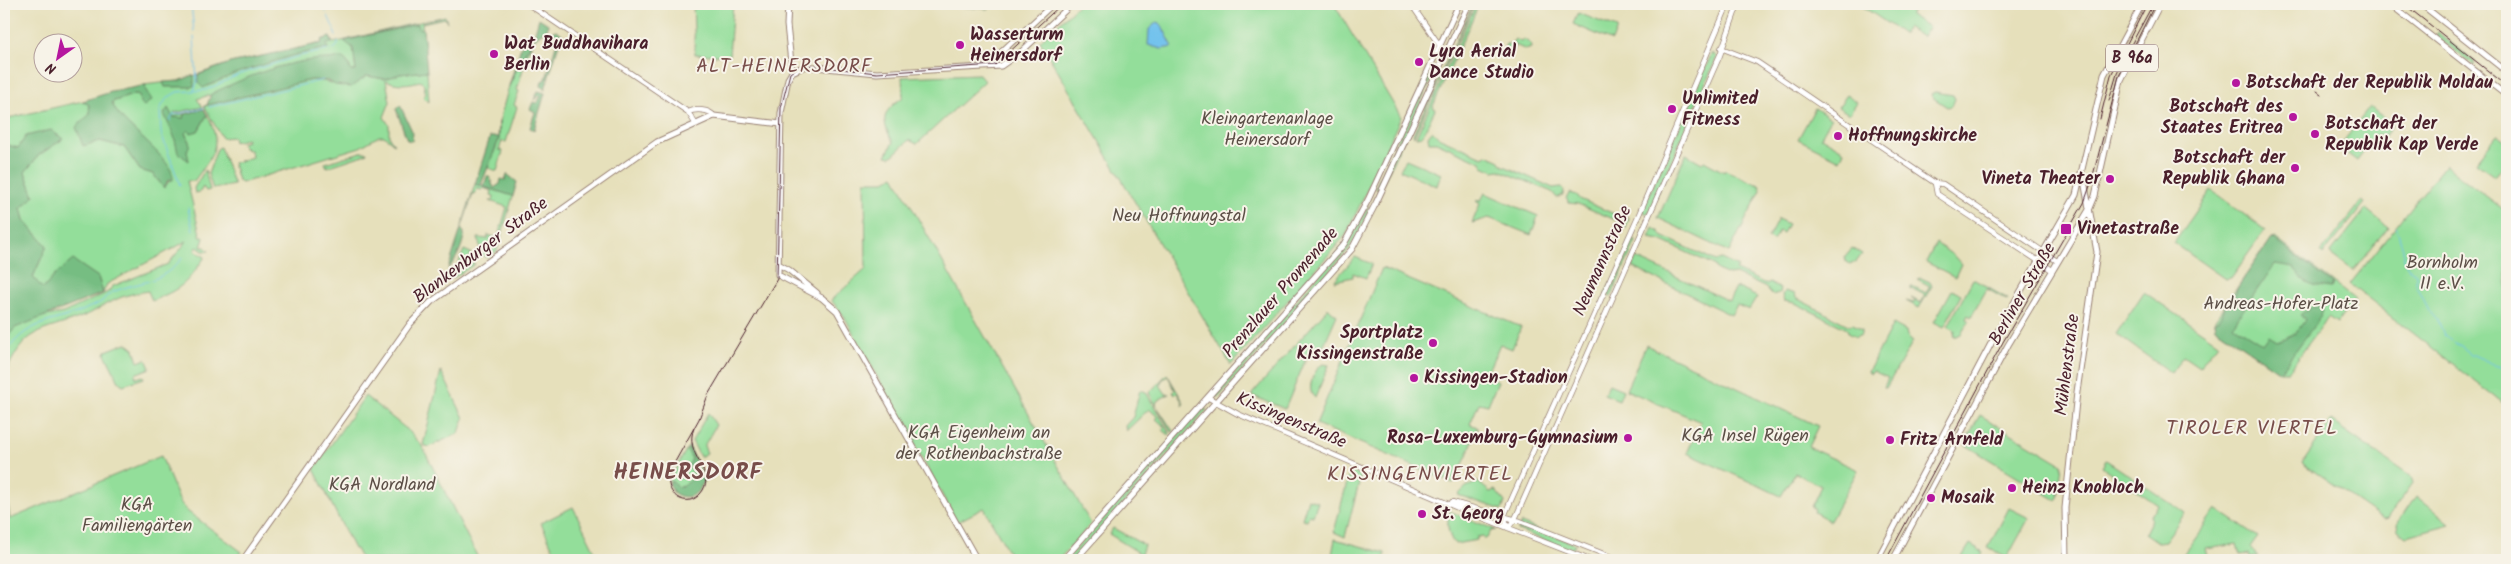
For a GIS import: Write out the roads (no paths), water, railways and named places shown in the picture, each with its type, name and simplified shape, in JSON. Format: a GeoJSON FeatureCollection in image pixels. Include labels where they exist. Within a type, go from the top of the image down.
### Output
{"type":"FeatureCollection","features":[{"type":"Feature","properties":{"kind":"main road"},"geometry":{"type":"LineString","coordinates":[[788,4],[788,37],[792,72],[788,83],[781,124],[780,265],[778,275],[822,298]]}},
{"type":"Feature","properties":{"kind":"main road"},"geometry":{"type":"LineString","coordinates":[[992,65],[997,56],[1053,4]]}},
{"type":"Feature","properties":{"kind":"main road"},"geometry":{"type":"LineString","coordinates":[[792,72],[805,66],[877,73],[992,65],[1002,66],[1010,61],[1072,4]]}},
{"type":"Feature","properties":{"kind":"main road","name":"Prenzlauer Promenade"},"geometry":{"type":"LineString","coordinates":[[1063,560],[1344,244],[1368,200],[1459,4]]}},
{"type":"Feature","properties":{"kind":"main road","name":"Prenzlauer Promenade"},"geometry":{"type":"LineString","coordinates":[[1075,560],[1352,249],[1379,197],[1468,4]]}},
{"type":"Feature","properties":{"kind":"main road","name":"Berliner Straße"},"geometry":{"type":"LineString","coordinates":[[1877,560],[1995,336],[2074,200],[2083,175],[2104,75],[2142,4]]}},
{"type":"Feature","properties":{"kind":"main road","name":"Berliner Straße"},"geometry":{"type":"LineString","coordinates":[[1892,560],[2008,346],[2090,208],[2095,196],[2121,80],[2160,4]]}},
{"type":"Feature","properties":{"kind":"main road"},"geometry":{"type":"LineString","coordinates":[[2390,4],[2507,96]]}},
{"type":"Feature","properties":{"kind":"main road"},"geometry":{"type":"LineString","coordinates":[[2421,4],[2507,72]]}},
{"type":"Feature","properties":{"kind":"main road","name":"Blankenburger Straße"},"geometry":{"type":"LineString","coordinates":[[243,560],[410,324],[425,307],[648,147],[695,123],[714,116],[781,124]]}},
{"type":"Feature","properties":{"kind":"main road","name":"Mühlenstraße"},"geometry":{"type":"LineString","coordinates":[[2066,560],[2065,508],[2077,392],[2097,252],[2083,175]]}},
{"type":"Feature","properties":{"kind":"main road"},"geometry":{"type":"LineString","coordinates":[[780,265],[789,270],[822,298],[840,316],[976,560]]}},
{"type":"Feature","properties":{"kind":"street"},"geometry":{"type":"LineString","coordinates":[[528,4],[688,112],[695,123]]}},
{"type":"Feature","properties":{"kind":"street"},"geometry":{"type":"LineString","coordinates":[[1411,4],[1440,46]]}},
{"type":"Feature","properties":{"kind":"street","name":"Neumannstraße"},"geometry":{"type":"LineString","coordinates":[[1504,516],[1640,212],[1728,4]]}},
{"type":"Feature","properties":{"kind":"street","name":"Neumannstraße"},"geometry":{"type":"LineString","coordinates":[[1508,528],[1515,520],[1721,48],[1738,4]]}},
{"type":"Feature","properties":{"kind":"street"},"geometry":{"type":"LineString","coordinates":[[1721,48],[1757,62],[1935,183],[1943,184],[2057,261]]}},
{"type":"Feature","properties":{"kind":"street","name":"Blankenburger Straße"},"geometry":{"type":"LineString","coordinates":[[688,112],[693,110],[708,112],[714,116]]}},
{"type":"Feature","properties":{"kind":"street"},"geometry":{"type":"LineString","coordinates":[[1935,183],[1937,194],[2052,270]]}},
{"type":"Feature","properties":{"kind":"street"},"geometry":{"type":"LineString","coordinates":[[1972,217],[1978,208]]}},
{"type":"Feature","properties":{"kind":"street","name":"Kissingenstraße"},"geometry":{"type":"LineString","coordinates":[[1209,398],[1215,403],[1446,502],[1590,560]]}},
{"type":"Feature","properties":{"kind":"street","name":"Kissingenstraße"},"geometry":{"type":"LineString","coordinates":[[1446,502],[1504,516],[1620,560]]}},
{"type":"Feature","properties":{"kind":"street"},"geometry":{"type":"LineString","coordinates":[[1504,516],[1508,528]]}},
{"type":"Feature","properties":{"kind":"water"},"geometry":{"type":"Polygon","coordinates":[[[1156,23],[1161,24],[1173,47],[1161,49],[1148,45],[1149,29],[1156,23]]]}},
{"type":"Feature","properties":{"kind":"waterway"},"geometry":{"type":"LineString","coordinates":[[191,4],[194,31]]}},
{"type":"Feature","properties":{"kind":"waterway"},"geometry":{"type":"LineString","coordinates":[[328,16],[334,29]]}},
{"type":"Feature","properties":{"kind":"waterway"},"geometry":{"type":"LineString","coordinates":[[334,31],[336,36]]}},
{"type":"Feature","properties":{"kind":"waterway"},"geometry":{"type":"LineString","coordinates":[[194,37],[197,82],[194,91]]}},
{"type":"Feature","properties":{"kind":"waterway"},"geometry":{"type":"LineString","coordinates":[[180,185],[161,133],[160,109],[167,98],[177,92],[206,90],[240,74],[299,56],[334,49],[338,42]]}},
{"type":"Feature","properties":{"kind":"waterway"},"geometry":{"type":"LineString","coordinates":[[209,107],[323,80]]}},
{"type":"Feature","properties":{"kind":"waterway"},"geometry":{"type":"LineString","coordinates":[[170,121],[173,115],[204,108]]}},
{"type":"Feature","properties":{"kind":"waterway"},"geometry":{"type":"LineString","coordinates":[[188,208],[193,230]]}},
{"type":"Feature","properties":{"kind":"waterway"},"geometry":{"type":"LineString","coordinates":[[2396,227],[2403,248],[2403,259],[2408,268],[2416,274],[2416,284],[2429,310]]}},
{"type":"Feature","properties":{"kind":"waterway"},"geometry":{"type":"LineString","coordinates":[[4,356],[12,344],[30,329],[84,310],[101,302],[113,292],[159,277],[167,273],[183,257]]}},
{"type":"Feature","properties":{"kind":"waterway"},"geometry":{"type":"LineString","coordinates":[[2431,312],[2438,320],[2444,335],[2452,342],[2471,354],[2507,370]]}},
{"type":"Feature","properties":{"kind":"tram line"},"geometry":{"type":"LineString","coordinates":[[694,428],[692,446],[703,468],[706,483],[697,497],[691,500],[684,500],[673,493],[669,486],[671,469],[699,419],[708,395],[777,279],[781,108],[790,73],[798,67],[805,65],[877,73],[995,65],[1062,4]]}},
{"type":"Feature","properties":{"kind":"tram line"},"geometry":{"type":"LineString","coordinates":[[2100,119],[2111,75],[2147,4]]}},
{"type":"Feature","properties":{"kind":"tram line"},"geometry":{"type":"LineString","coordinates":[[1886,560],[2003,342],[2084,203],[2119,76],[2155,4]]}},
{"type":"Feature","properties":{"kind":"tram line"},"geometry":{"type":"LineString","coordinates":[[2404,4],[2507,86]]}},
{"type":"Feature","properties":{"kind":"railway"},"geometry":{"type":"LineString","coordinates":[[2109,101],[2119,67],[2153,4]]}},
{"type":"Feature","properties":{"kind":"railway"},"geometry":{"type":"LineString","coordinates":[[2317,91],[2321,94]]}},
{"type":"Feature","properties":{"kind":"place","name":"Wasserturm Heinersdorf"},"geometry":{"type":"Point","coordinates":[960,45]}},
{"type":"Feature","properties":{"kind":"place","name":"Wat Buddhavihara Berlin"},"geometry":{"type":"Point","coordinates":[494,54]}},
{"type":"Feature","properties":{"kind":"place","name":"Lyra Aerial Dance Studio"},"geometry":{"type":"Point","coordinates":[1419,62]}},
{"type":"Feature","properties":{"kind":"place","name":"Botschaft der Republik Moldau"},"geometry":{"type":"Point","coordinates":[2236,83]}},
{"type":"Feature","properties":{"kind":"place","name":"Unlimited Fitness"},"geometry":{"type":"Point","coordinates":[1672,109]}},
{"type":"Feature","properties":{"kind":"place","name":"Botschaft des Staates Eritrea"},"geometry":{"type":"Point","coordinates":[2293,117]}},
{"type":"Feature","properties":{"kind":"place","name":"Botschaft der Republik Kap Verde"},"geometry":{"type":"Point","coordinates":[2315,134]}},
{"type":"Feature","properties":{"kind":"place","name":"Hoffnungskirche"},"geometry":{"type":"Point","coordinates":[1838,136]}},
{"type":"Feature","properties":{"kind":"place","name":"Botschaft der Republik Ghana"},"geometry":{"type":"Point","coordinates":[2295,168]}},
{"type":"Feature","properties":{"kind":"place","name":"Vineta Theater"},"geometry":{"type":"Point","coordinates":[2110,179]}},
{"type":"Feature","properties":{"kind":"place","name":"Vinetastraße"},"geometry":{"type":"Point","coordinates":[2066,229]}},
{"type":"Feature","properties":{"kind":"place","name":"Sportplatz Kissingenstraße"},"geometry":{"type":"Point","coordinates":[1433,343]}},
{"type":"Feature","properties":{"kind":"place","name":"Kissingen-Stadion"},"geometry":{"type":"Point","coordinates":[1414,378]}},
{"type":"Feature","properties":{"kind":"place","name":"Rosa-Luxemburg-Gymnasium"},"geometry":{"type":"Point","coordinates":[1628,438]}},
{"type":"Feature","properties":{"kind":"place","name":"Fritz Arnfeld"},"geometry":{"type":"Point","coordinates":[1890,440]}},
{"type":"Feature","properties":{"kind":"place","name":"Heinz Knobloch"},"geometry":{"type":"Point","coordinates":[2012,488]}},
{"type":"Feature","properties":{"kind":"place","name":"Mosaik"},"geometry":{"type":"Point","coordinates":[1931,498]}},
{"type":"Feature","properties":{"kind":"place","name":"St. Georg"},"geometry":{"type":"Point","coordinates":[1422,514]}},
{"type":"Feature","properties":{"kind":"district","name":"ALT-HEINERSDORF"},"geometry":{"type":"Point","coordinates":[784,67]}},
{"type":"Feature","properties":{"kind":"district","name":"TIROLER VIERTEL"},"geometry":{"type":"Point","coordinates":[2252,429]}},
{"type":"Feature","properties":{"kind":"district","name":"HEINERSDORF"},"geometry":{"type":"Point","coordinates":[688,473]}},
{"type":"Feature","properties":{"kind":"district","name":"KISSINGENVIERTEL"},"geometry":{"type":"Point","coordinates":[1420,475]}},
{"type":"Feature","properties":{"kind":"park label","name":"Kleingartenanlage Heinersdorf"},"geometry":{"type":"Point","coordinates":[1267,129]}},
{"type":"Feature","properties":{"kind":"park label","name":"Neu Hoffnungstal"},"geometry":{"type":"Point","coordinates":[1179,216]}},
{"type":"Feature","properties":{"kind":"park label","name":"Bornholm II e.V."},"geometry":{"type":"Point","coordinates":[2442,273]}},
{"type":"Feature","properties":{"kind":"park label","name":"Andreas-Hofer-Platz"},"geometry":{"type":"Point","coordinates":[2281,304]}},
{"type":"Feature","properties":{"kind":"park label","name":"KGA Insel Rügen"},"geometry":{"type":"Point","coordinates":[1745,436]}},
{"type":"Feature","properties":{"kind":"park label","name":"KGA Eigenheim an der Rothenbachstraße"},"geometry":{"type":"Point","coordinates":[979,443]}},
{"type":"Feature","properties":{"kind":"park label","name":"KGA Nordland"},"geometry":{"type":"Point","coordinates":[382,485]}},
{"type":"Feature","properties":{"kind":"park label","name":"KGA Familiengärten"},"geometry":{"type":"Point","coordinates":[137,515]}}]}
